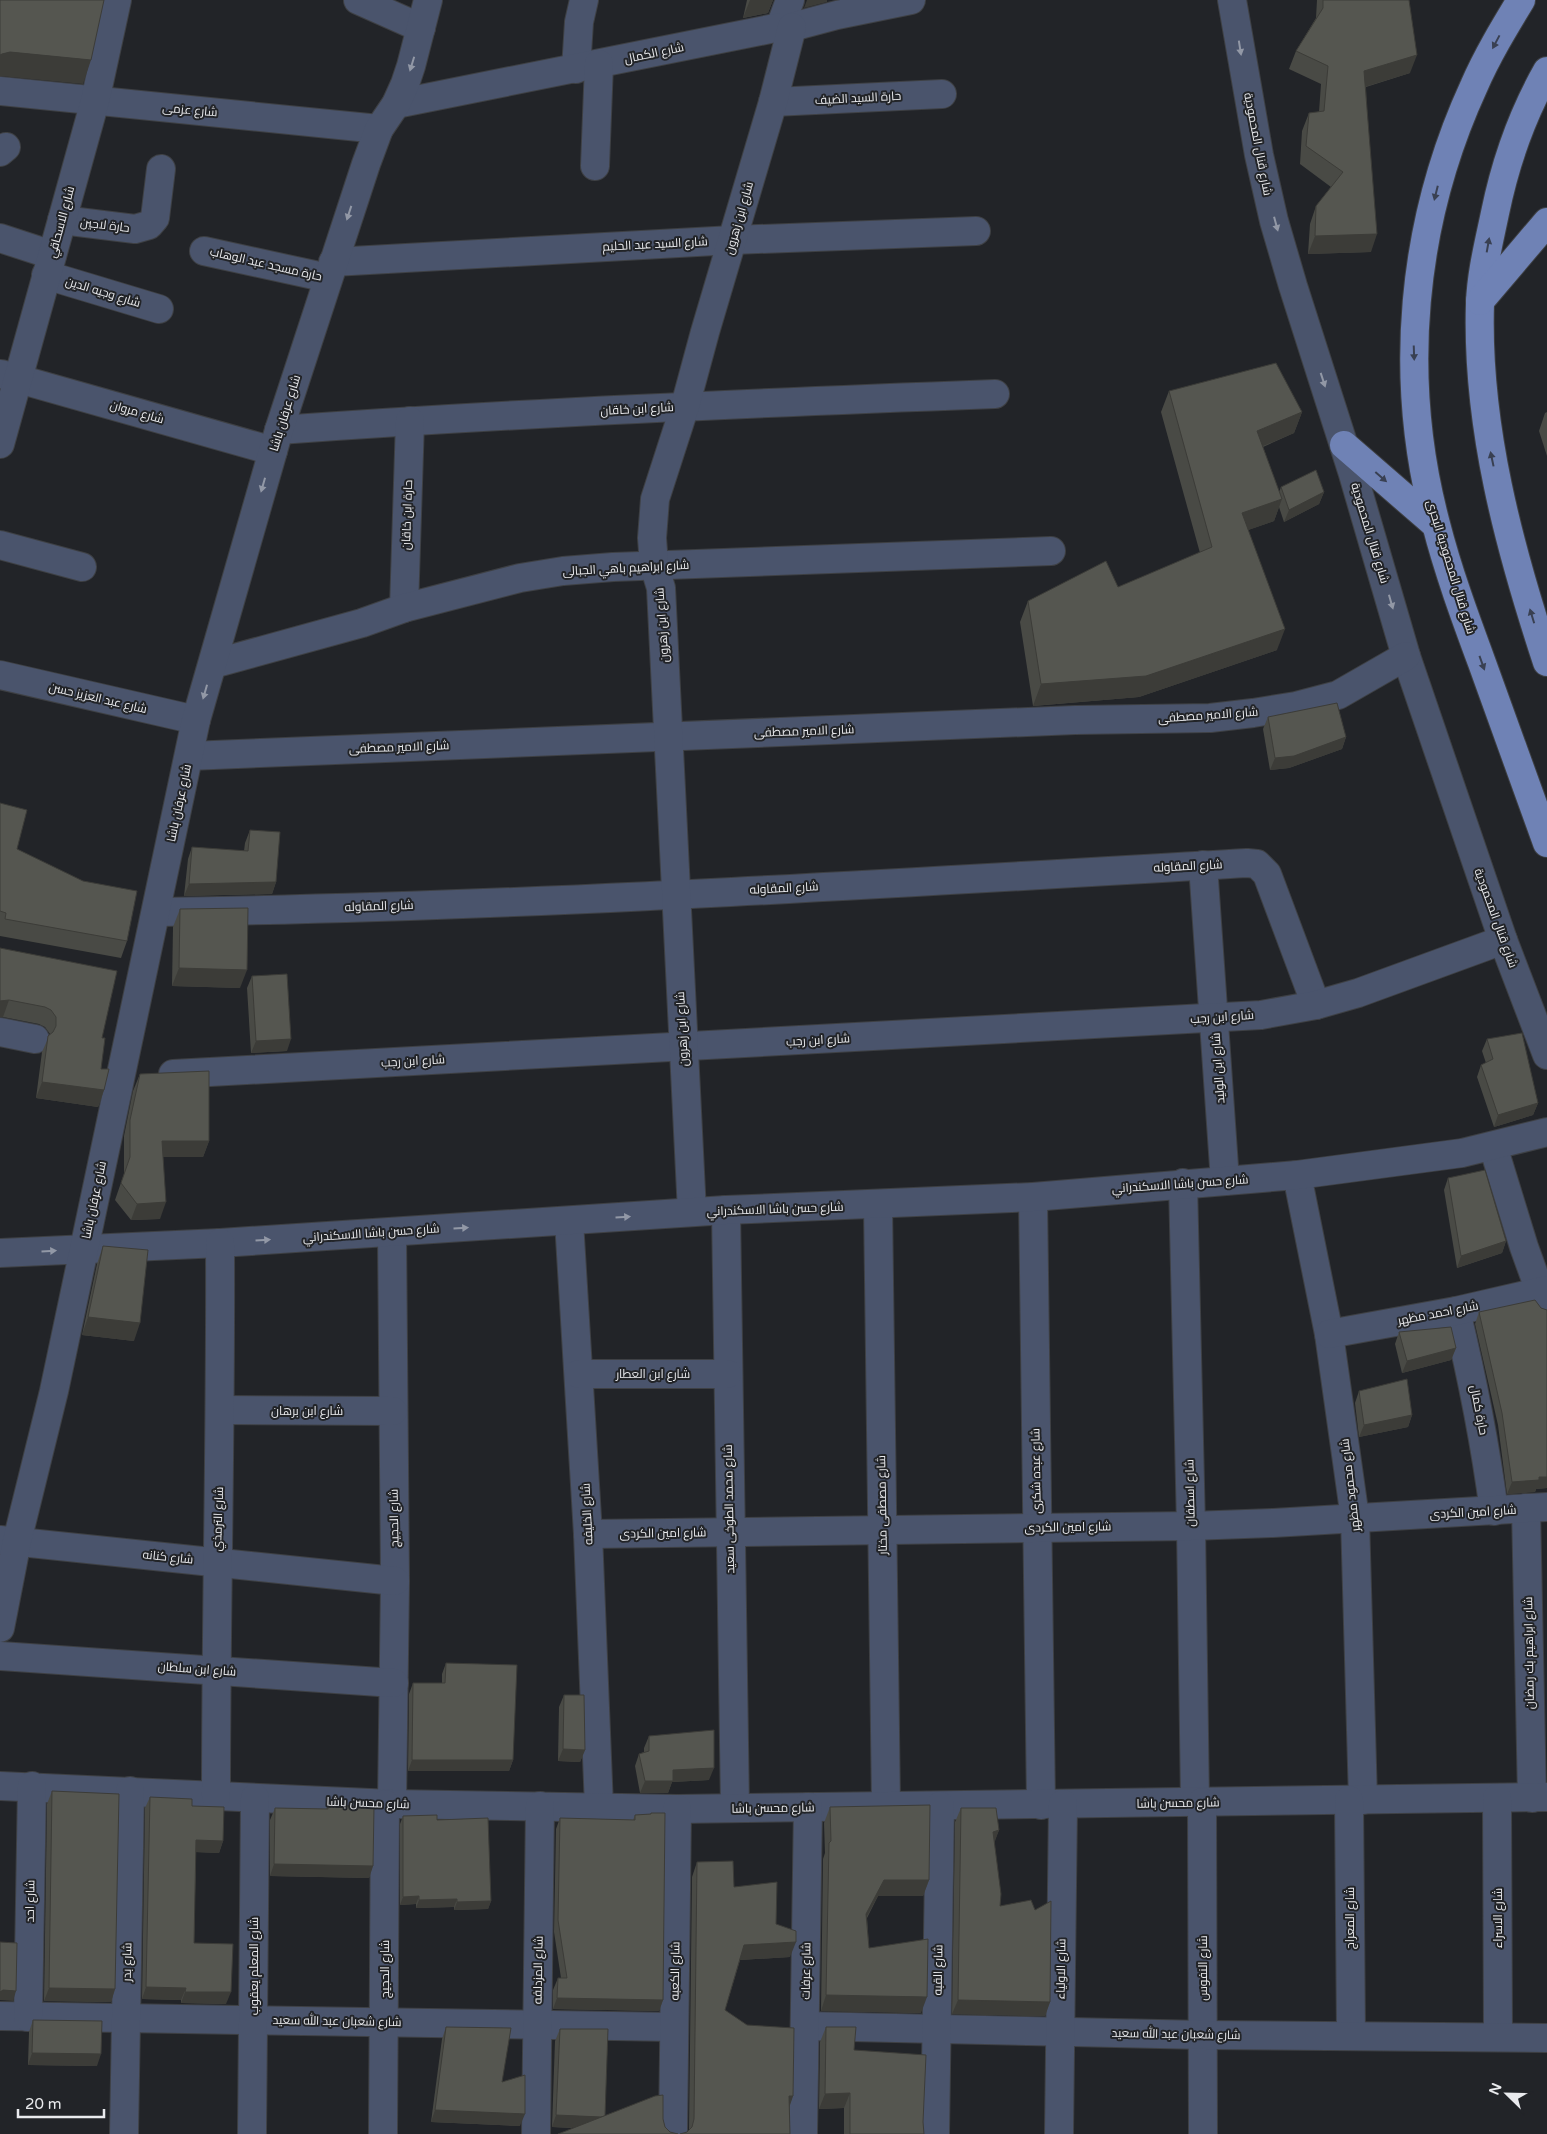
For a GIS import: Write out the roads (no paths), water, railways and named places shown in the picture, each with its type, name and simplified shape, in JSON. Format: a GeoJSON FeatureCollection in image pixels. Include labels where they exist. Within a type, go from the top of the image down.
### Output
{"type":"FeatureCollection","features":[{"type":"Feature","properties":{"kind":"main road","name":"شارع قنال المحمودية البحرى"},"geometry":{"type":"LineString","coordinates":[[1521,0],[1498,38],[1474,85],[1454,135],[1437,187],[1425,239],[1417,288],[1413,338],[1415,401],[1422,463],[1435,524],[1456,591],[1547,843]]}},
{"type":"Feature","properties":{"kind":"main road"},"geometry":{"type":"LineString","coordinates":[[1547,71],[1518,132],[1500,188],[1488,244],[1480,301],[1484,397],[1491,454],[1531,613],[1547,662]]}},
{"type":"Feature","properties":{"kind":"main road"},"geometry":{"type":"LineString","coordinates":[[1480,301],[1547,222]]}},
{"type":"Feature","properties":{"kind":"main road"},"geometry":{"type":"LineString","coordinates":[[1344,445],[1435,524]]}},
{"type":"Feature","properties":{"kind":"street","name":"شارع الاسحاقي"},"geometry":{"type":"LineString","coordinates":[[0,444],[9,376],[49,265],[62,220],[94,101],[117,0]]}},
{"type":"Feature","properties":{"kind":"street"},"geometry":{"type":"LineString","coordinates":[[358,0],[421,28]]}},
{"type":"Feature","properties":{"kind":"street","name":"شارع عرفان باشا"},"geometry":{"type":"LineString","coordinates":[[0,1628],[9,1540],[54,1391],[196,720],[276,440],[330,270],[379,128],[396,104],[412,66],[428,0]]}},
{"type":"Feature","properties":{"kind":"street"},"geometry":{"type":"LineString","coordinates":[[584,0],[579,22],[587,67],[595,166]]}},
{"type":"Feature","properties":{"kind":"street","name":"شارع ابن زهرون"},"geometry":{"type":"LineString","coordinates":[[692,1212],[661,588],[654,565],[652,538],[655,499],[685,406],[772,102],[790,0]]}},
{"type":"Feature","properties":{"kind":"street","name":"شارع الكمال"},"geometry":{"type":"LineString","coordinates":[[396,104],[786,27],[840,7],[912,0]]}},
{"type":"Feature","properties":{"kind":"street","name":"شارع قنال المحمودية"},"geometry":{"type":"LineString","coordinates":[[1232,0],[1259,155],[1274,221],[1344,445],[1406,656],[1503,940],[1547,1055]]}},
{"type":"Feature","properties":{"kind":"street","name":"شارع عزمى"},"geometry":{"type":"LineString","coordinates":[[0,92],[379,128]]}},
{"type":"Feature","properties":{"kind":"street","name":"حارة السيد الضيف"},"geometry":{"type":"LineString","coordinates":[[772,102],[942,94]]}},
{"type":"Feature","properties":{"kind":"street","name":"حارة لاجين"},"geometry":{"type":"LineString","coordinates":[[62,220],[136,229],[143,228],[155,218],[161,169]]}},
{"type":"Feature","properties":{"kind":"street","name":"شارع السيد عبد الحليم"},"geometry":{"type":"LineString","coordinates":[[330,270],[733,240],[976,231]]}},
{"type":"Feature","properties":{"kind":"street","name":"شارع وجيه الدين"},"geometry":{"type":"LineString","coordinates":[[6,245],[49,265],[159,309]]}},
{"type":"Feature","properties":{"kind":"street","name":"حارة مسجد عبد الوهاب"},"geometry":{"type":"LineString","coordinates":[[204,251],[330,270]]}},
{"type":"Feature","properties":{"kind":"street","name":"شارع مروان"},"geometry":{"type":"LineString","coordinates":[[9,376],[276,440]]}},
{"type":"Feature","properties":{"kind":"street","name":"شارع ابن خاقان"},"geometry":{"type":"LineString","coordinates":[[276,440],[410,421],[685,406],[995,394]]}},
{"type":"Feature","properties":{"kind":"street","name":"حارة ابن خاقان"},"geometry":{"type":"LineString","coordinates":[[404,608],[410,421]]}},
{"type":"Feature","properties":{"kind":"street"},"geometry":{"type":"LineString","coordinates":[[0,545],[82,567]]}},
{"type":"Feature","properties":{"kind":"street","name":"شارع ابراهيم باهي الجبالى"},"geometry":{"type":"LineString","coordinates":[[213,664],[362,623],[404,608],[520,578],[563,571],[654,565],[1051,551]]}},
{"type":"Feature","properties":{"kind":"street","name":"شارع الامير مصطفى"},"geometry":{"type":"LineString","coordinates":[[189,756],[1075,720],[1210,718],[1296,706],[1338,695],[1406,656]]}},
{"type":"Feature","properties":{"kind":"street","name":"شارع عبد العزيز حسن"},"geometry":{"type":"LineString","coordinates":[[0,675],[196,720]]}},
{"type":"Feature","properties":{"kind":"street","name":"شارع المقاوله"},"geometry":{"type":"LineString","coordinates":[[156,912],[258,911],[676,894],[1247,863],[1257,864],[1267,874],[1316,1005]]}},
{"type":"Feature","properties":{"kind":"street","name":"شارع ابن الوليد"},"geometry":{"type":"LineString","coordinates":[[1204,865],[1225,1181]]}},
{"type":"Feature","properties":{"kind":"street","name":"شارع ابن رجب"},"geometry":{"type":"LineString","coordinates":[[120,1076],[1261,1015],[1316,1005],[1358,993],[1503,940]]}},
{"type":"Feature","properties":{"kind":"street"},"geometry":{"type":"LineString","coordinates":[[113,973],[142,978]]}},
{"type":"Feature","properties":{"kind":"street"},"geometry":{"type":"LineString","coordinates":[[0,1032],[35,1039]]}},
{"type":"Feature","properties":{"kind":"street","name":"شارع حسن باشا الاسكندراني"},"geometry":{"type":"LineString","coordinates":[[0,1253],[220,1243],[726,1210],[1033,1197],[1297,1174],[1462,1152],[1547,1132]]}},
{"type":"Feature","properties":{"kind":"street"},"geometry":{"type":"LineString","coordinates":[[1493,1146],[1545,1298]]}},
{"type":"Feature","properties":{"kind":"street","name":"شارع محمود مظهر"},"geometry":{"type":"LineString","coordinates":[[1297,1174],[1328,1334],[1355,1518],[1356,1800]]}},
{"type":"Feature","properties":{"kind":"street","name":"شارع اسطفان"},"geometry":{"type":"LineString","coordinates":[[1183,1183],[1198,1802]]}},
{"type":"Feature","properties":{"kind":"street","name":"شارع عبده شكرى"},"geometry":{"type":"LineString","coordinates":[[1033,1197],[1036,1528],[1052,1804]]}},
{"type":"Feature","properties":{"kind":"street","name":"شارع مصطفى مختار"},"geometry":{"type":"LineString","coordinates":[[878,1205],[886,1806]]}},
{"type":"Feature","properties":{"kind":"street","name":"شارع محمد الطوخى سعيد"},"geometry":{"type":"LineString","coordinates":[[726,1210],[735,1808]]}},
{"type":"Feature","properties":{"kind":"street","name":"شارع الخليفه"},"geometry":{"type":"LineString","coordinates":[[569,1221],[588,1534],[599,1807]]}},
{"type":"Feature","properties":{"kind":"street","name":"شارع الحجيج"},"geometry":{"type":"LineString","coordinates":[[383,2134],[389,1804],[394,1683],[392,1232]]}},
{"type":"Feature","properties":{"kind":"street","name":"شارع الترمذي"},"geometry":{"type":"LineString","coordinates":[[216,1796],[217,1562],[221,1410],[220,1243]]}},
{"type":"Feature","properties":{"kind":"street","name":"شارع احمد مظهر"},"geometry":{"type":"LineString","coordinates":[[1328,1334],[1456,1311],[1545,1298]]}},
{"type":"Feature","properties":{"kind":"street","name":"حارة كمال"},"geometry":{"type":"LineString","coordinates":[[1456,1311],[1476,1396],[1494,1511]]}},
{"type":"Feature","properties":{"kind":"street","name":"شارع ابن العطار"},"geometry":{"type":"LineString","coordinates":[[579,1374],[727,1374]]}},
{"type":"Feature","properties":{"kind":"street","name":"شارع ابن برهان"},"geometry":{"type":"LineString","coordinates":[[221,1410],[393,1411]]}},
{"type":"Feature","properties":{"kind":"street","name":"شارع امين الكردى"},"geometry":{"type":"LineString","coordinates":[[588,1534],[1191,1526],[1537,1508]]}},
{"type":"Feature","properties":{"kind":"street","name":"شارع ابراهيم بك رمضان"},"geometry":{"type":"LineString","coordinates":[[1537,1508],[1539,1797]]}},
{"type":"Feature","properties":{"kind":"street","name":"شارع كنانه"},"geometry":{"type":"LineString","coordinates":[[9,1540],[395,1581]]}},
{"type":"Feature","properties":{"kind":"street","name":"شارع ابن سلطان"},"geometry":{"type":"LineString","coordinates":[[0,1656],[394,1683]]}},
{"type":"Feature","properties":{"kind":"street","name":"شارع محسن باشا"},"geometry":{"type":"LineString","coordinates":[[0,1786],[389,1804],[677,1808],[1539,1797]]}},
{"type":"Feature","properties":{"kind":"street","name":"شارع احد"},"geometry":{"type":"LineString","coordinates":[[28,2017],[32,1786]]}},
{"type":"Feature","properties":{"kind":"street","name":"شارع بدر"},"geometry":{"type":"LineString","coordinates":[[124,2134],[130,1791]]}},
{"type":"Feature","properties":{"kind":"street","name":"شارع المعلم يعقوب"},"geometry":{"type":"LineString","coordinates":[[252,2134],[255,1798]]}},
{"type":"Feature","properties":{"kind":"street","name":"شارع الاسراء"},"geometry":{"type":"LineString","coordinates":[[1497,1798],[1498,2037]]}},
{"type":"Feature","properties":{"kind":"street","name":"شارع المعراج"},"geometry":{"type":"LineString","coordinates":[[1350,2036],[1356,1800]]}},
{"type":"Feature","properties":{"kind":"street","name":"شارع النفوس"},"geometry":{"type":"LineString","coordinates":[[1198,1802],[1203,2134]]}},
{"type":"Feature","properties":{"kind":"street","name":"شارع الاولياء"},"geometry":{"type":"LineString","coordinates":[[1052,1804],[1061,2032],[1060,2134]]}},
{"type":"Feature","properties":{"kind":"street","name":"شارع المزدلفه"},"geometry":{"type":"LineString","coordinates":[[536,2134],[540,1806]]}},
{"type":"Feature","properties":{"kind":"street","name":"شارع القبه"},"geometry":{"type":"LineString","coordinates":[[935,2134],[940,1806]]}},
{"type":"Feature","properties":{"kind":"street","name":"شارع عرفات"},"geometry":{"type":"LineString","coordinates":[[803,2134],[808,1807]]}},
{"type":"Feature","properties":{"kind":"street","name":"شارع الكعبه"},"geometry":{"type":"LineString","coordinates":[[673,2134],[677,1808]]}},
{"type":"Feature","properties":{"kind":"street","name":"شارع شعبان عبد الله سعيد"},"geometry":{"type":"LineString","coordinates":[[0,2016],[674,2027]]}},
{"type":"Feature","properties":{"kind":"street","name":"شارع شعبان عبد الله سعيد"},"geometry":{"type":"LineString","coordinates":[[806,2026],[1203,2035],[1547,2038]]}}]}
